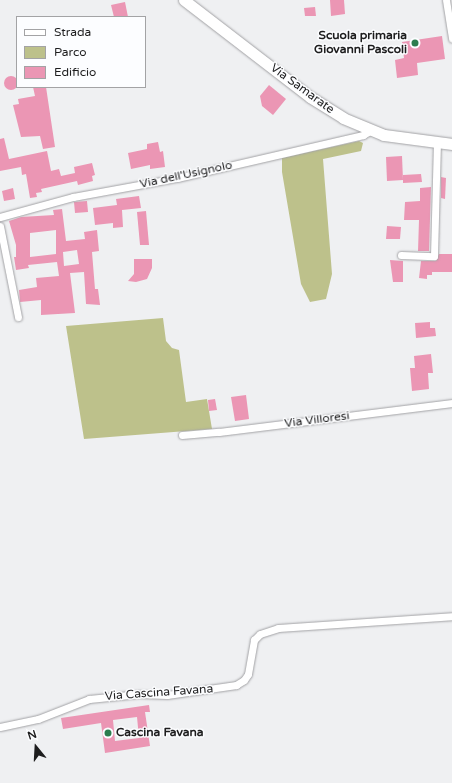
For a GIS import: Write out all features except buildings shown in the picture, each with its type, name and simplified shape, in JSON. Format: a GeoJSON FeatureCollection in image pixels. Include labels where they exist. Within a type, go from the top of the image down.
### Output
{"type":"FeatureCollection","features":[{"type":"Feature","properties":{"kind":"street","name":"Via Samarate"},"geometry":{"type":"LineString","coordinates":[[184,0],[316,101],[343,118],[370,130],[402,139],[452,144]]}},
{"type":"Feature","properties":{"kind":"street"},"geometry":{"type":"LineString","coordinates":[[446,0],[452,39]]}},
{"type":"Feature","properties":{"kind":"street","name":"Via dell'Usignolo"},"geometry":{"type":"LineString","coordinates":[[0,217],[74,197],[166,180],[363,135],[370,130]]}},
{"type":"Feature","properties":{"kind":"street"},"geometry":{"type":"LineString","coordinates":[[401,255],[434,256],[437,143]]}},
{"type":"Feature","properties":{"kind":"street"},"geometry":{"type":"LineString","coordinates":[[0,226],[18,317]]}},
{"type":"Feature","properties":{"kind":"street","name":"Via Villoresi"},"geometry":{"type":"LineString","coordinates":[[182,435],[226,431],[452,403]]}},
{"type":"Feature","properties":{"kind":"street","name":"Via Cascina Favana"},"geometry":{"type":"LineString","coordinates":[[0,727],[38,719],[89,699],[139,694],[167,696],[236,685],[244,680],[248,674],[254,640],[267,631],[296,625],[452,616]]}},
{"type":"Feature","properties":{"kind":"green space"},"geometry":{"type":"Polygon","coordinates":[[[359,141],[363,143],[361,151],[323,159],[332,274],[326,299],[310,302],[301,284],[282,172],[282,158],[359,141]]]}},
{"type":"Feature","properties":{"kind":"green space"},"geometry":{"type":"Polygon","coordinates":[[[163,318],[166,341],[172,348],[179,350],[186,402],[207,399],[212,429],[84,439],[66,326],[163,318]]]}},
{"type":"Feature","properties":{"kind":"place","name":"Scuola primaria Giovanni Pascoli"},"geometry":{"type":"Point","coordinates":[415,43]}},
{"type":"Feature","properties":{"kind":"place","name":"Cascina Favana"},"geometry":{"type":"Point","coordinates":[108,733]}}]}
